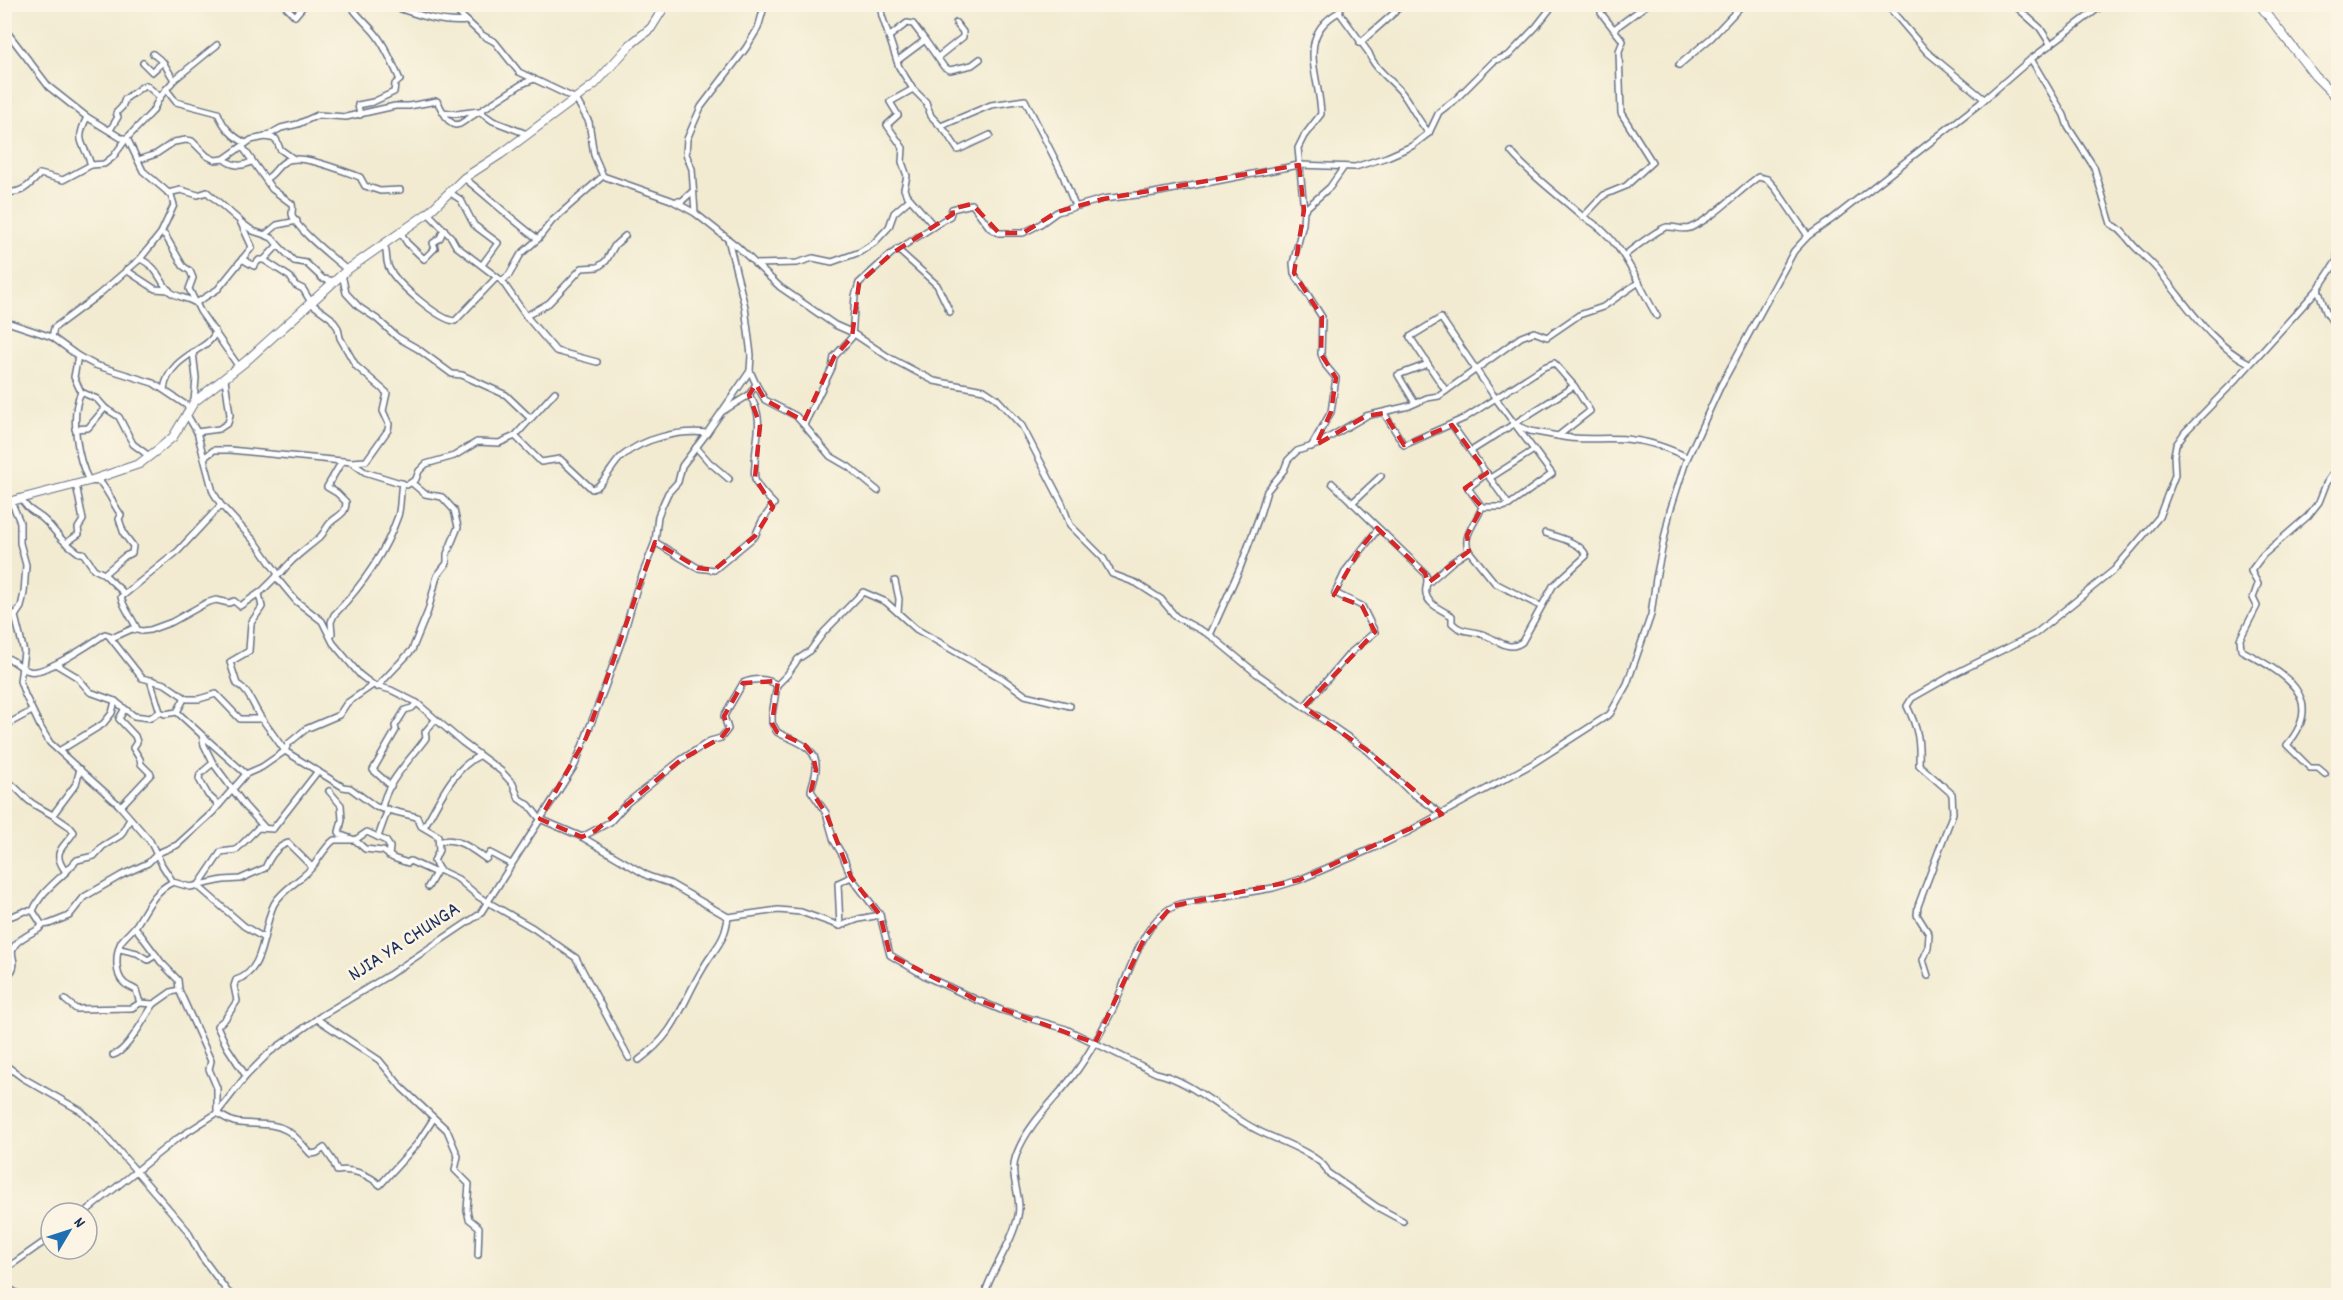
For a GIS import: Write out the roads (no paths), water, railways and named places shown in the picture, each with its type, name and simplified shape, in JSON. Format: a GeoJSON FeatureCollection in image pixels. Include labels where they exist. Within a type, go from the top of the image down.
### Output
{"type":"FeatureCollection","features":[{"type":"Feature","properties":{"kind":"street"},"geometry":{"type":"LineString","coordinates":[[283,4],[295,16],[305,4]]}},
{"type":"Feature","properties":{"kind":"street"},"geometry":{"type":"LineString","coordinates":[[358,4],[354,10],[374,33],[390,58],[400,80],[395,84],[394,92],[373,102],[358,105],[360,115]]}},
{"type":"Feature","properties":{"kind":"street"},"geometry":{"type":"LineString","coordinates":[[387,4],[411,14],[442,20],[467,21]]}},
{"type":"Feature","properties":{"kind":"street"},"geometry":{"type":"LineString","coordinates":[[449,4],[482,35],[495,42],[519,72],[576,99],[588,122],[594,155],[603,176],[675,201],[695,213],[728,238],[780,287],[835,325],[851,332],[890,358],[934,381],[984,390],[996,398],[1022,426],[1062,503],[1070,525],[1103,558],[1112,574],[1136,583],[1161,599],[1176,617],[1210,635],[1257,674],[1368,752],[1408,790],[1442,814]]}},
{"type":"Feature","properties":{"kind":"street"},"geometry":{"type":"LineString","coordinates":[[190,407],[372,250],[384,245],[428,213],[464,178],[594,84],[631,44],[651,28],[666,4]]}},
{"type":"Feature","properties":{"kind":"street"},"geometry":{"type":"LineString","coordinates":[[695,213],[692,169],[686,154],[687,140],[701,107],[747,48],[758,27],[765,4]]}},
{"type":"Feature","properties":{"kind":"street"},"geometry":{"type":"LineString","coordinates":[[880,4],[897,61],[913,89],[926,102],[931,116],[958,150],[990,135]]}},
{"type":"Feature","properties":{"kind":"street"},"geometry":{"type":"LineString","coordinates":[[1311,447],[1331,412],[1336,378],[1326,366],[1321,354],[1322,317],[1294,273],[1293,262],[1303,224],[1304,210],[1298,148],[1304,135],[1321,114],[1312,62],[1313,45],[1322,26],[1331,16],[1339,12],[1342,4]]}},
{"type":"Feature","properties":{"kind":"street"},"geometry":{"type":"LineString","coordinates":[[1360,43],[1395,12],[1397,9],[1392,4]]}},
{"type":"Feature","properties":{"kind":"street"},"geometry":{"type":"LineString","coordinates":[[804,425],[832,368],[834,357],[852,337],[855,296],[859,283],[897,249],[950,216],[952,209],[972,204],[990,228],[999,233],[1023,233],[1057,212],[1103,199],[1154,193],[1299,165],[1355,167],[1387,157],[1412,146],[1429,133],[1439,112],[1456,99],[1494,61],[1509,56],[1554,4]]}},
{"type":"Feature","properties":{"kind":"street"},"geometry":{"type":"LineString","coordinates":[[1583,217],[1604,195],[1626,186],[1652,162],[1621,113],[1619,51],[1623,41],[1601,13],[1602,4]]}},
{"type":"Feature","properties":{"kind":"street"},"geometry":{"type":"LineString","coordinates":[[1614,29],[1648,4]]}},
{"type":"Feature","properties":{"kind":"street"},"geometry":{"type":"LineString","coordinates":[[1679,65],[1711,38],[1743,4]]}},
{"type":"Feature","properties":{"kind":"street"},"geometry":{"type":"LineString","coordinates":[[1887,4],[1928,52],[1984,99]]}},
{"type":"Feature","properties":{"kind":"street"},"geometry":{"type":"LineString","coordinates":[[2013,4],[2040,28],[2050,45]]}},
{"type":"Feature","properties":{"kind":"street"},"geometry":{"type":"LineString","coordinates":[[984,1296],[1019,1214],[1013,1171],[1017,1153],[1026,1135],[1075,1074],[1095,1043],[1145,937],[1158,918],[1172,906],[1273,888],[1299,880],[1408,832],[1532,764],[1610,714],[1627,684],[1651,615],[1670,511],[1687,457],[1704,419],[1794,251],[1808,236],[2104,4]]}},
{"type":"Feature","properties":{"kind":"street"},"geometry":{"type":"LineString","coordinates":[[2259,4],[2314,76],[2338,99]]}},
{"type":"Feature","properties":{"kind":"street"},"geometry":{"type":"LineString","coordinates":[[1339,12],[1369,53],[1371,60],[1401,92],[1418,121],[1429,133]]}},
{"type":"Feature","properties":{"kind":"street"},"geometry":{"type":"LineString","coordinates":[[890,36],[908,23],[913,24],[944,67],[950,70],[972,65],[980,59]]}},
{"type":"Feature","properties":{"kind":"street"},"geometry":{"type":"LineString","coordinates":[[938,57],[963,37],[963,32],[956,23]]}},
{"type":"Feature","properties":{"kind":"street"},"geometry":{"type":"LineString","coordinates":[[4,28],[49,87],[87,117],[121,138],[127,138]]}},
{"type":"Feature","properties":{"kind":"street"},"geometry":{"type":"LineString","coordinates":[[897,61],[925,40]]}},
{"type":"Feature","properties":{"kind":"street"},"geometry":{"type":"LineString","coordinates":[[4,191],[13,193],[24,189],[40,174],[63,180],[91,165],[104,164],[113,157],[127,138],[152,112],[160,97],[174,80],[217,45]]}},
{"type":"Feature","properties":{"kind":"street"},"geometry":{"type":"LineString","coordinates":[[153,54],[163,62],[174,80]]}},
{"type":"Feature","properties":{"kind":"street"},"geometry":{"type":"LineString","coordinates":[[2031,59],[2068,127],[2094,167],[2111,224],[2122,230],[2205,329],[2233,355],[2249,363]]}},
{"type":"Feature","properties":{"kind":"street"},"geometry":{"type":"LineString","coordinates":[[142,63],[152,72],[163,62]]}},
{"type":"Feature","properties":{"kind":"street"},"geometry":{"type":"LineString","coordinates":[[138,160],[156,154],[174,142],[186,140],[192,141],[207,156],[215,160],[224,159],[251,140],[318,115],[360,115],[395,106],[437,101],[448,120],[455,125],[460,124],[522,84],[534,79]]}},
{"type":"Feature","properties":{"kind":"street"},"geometry":{"type":"LineString","coordinates":[[110,130],[118,117],[116,113],[122,107],[125,99],[143,86],[146,85],[160,97]]}},
{"type":"Feature","properties":{"kind":"street"},"geometry":{"type":"LineString","coordinates":[[166,89],[176,102],[219,113],[224,126],[239,141],[246,143]]}},
{"type":"Feature","properties":{"kind":"street"},"geometry":{"type":"LineString","coordinates":[[913,89],[890,102],[898,116],[887,125],[903,148],[902,162],[907,176],[904,189],[933,226]]}},
{"type":"Feature","properties":{"kind":"street"},"geometry":{"type":"LineString","coordinates":[[941,126],[991,105],[1025,100],[1062,173],[1075,206]]}},
{"type":"Feature","properties":{"kind":"street"},"geometry":{"type":"LineString","coordinates":[[443,112],[456,114],[479,111],[493,122],[527,134]]}},
{"type":"Feature","properties":{"kind":"street"},"geometry":{"type":"LineString","coordinates":[[87,117],[80,132],[81,146],[91,165]]}},
{"type":"Feature","properties":{"kind":"street"},"geometry":{"type":"LineString","coordinates":[[264,137],[276,139],[280,149],[294,159]]}},
{"type":"Feature","properties":{"kind":"street"},"geometry":{"type":"LineString","coordinates":[[52,337],[54,328],[97,296],[140,259],[161,233],[174,205],[168,193],[148,177],[127,138]]}},
{"type":"Feature","properties":{"kind":"street"},"geometry":{"type":"LineString","coordinates":[[240,148],[247,153],[251,162],[272,189],[292,204],[292,214],[297,221],[345,272]]}},
{"type":"Feature","properties":{"kind":"street"},"geometry":{"type":"LineString","coordinates":[[1511,152],[1529,173],[1599,228],[1624,256],[1657,316]]}},
{"type":"Feature","properties":{"kind":"street"},"geometry":{"type":"LineString","coordinates":[[224,159],[229,163],[244,166],[251,162]]}},
{"type":"Feature","properties":{"kind":"street"},"geometry":{"type":"LineString","coordinates":[[265,179],[271,177],[283,162],[294,159],[319,163],[360,177],[365,186],[375,189],[389,192],[400,190]]}},
{"type":"Feature","properties":{"kind":"street"},"geometry":{"type":"LineString","coordinates":[[1304,210],[1330,187],[1344,167]]}},
{"type":"Feature","properties":{"kind":"street"},"geometry":{"type":"LineString","coordinates":[[384,245],[387,264],[397,279],[438,315],[448,321],[455,321],[499,280],[509,275],[521,254],[538,239],[552,221],[603,176]]}},
{"type":"Feature","properties":{"kind":"street"},"geometry":{"type":"LineString","coordinates":[[1624,256],[1662,228],[1671,226],[1684,229],[1693,226],[1720,208],[1758,177],[1767,178],[1808,236]]}},
{"type":"Feature","properties":{"kind":"street"},"geometry":{"type":"LineString","coordinates":[[464,178],[496,202],[513,220],[538,239]]}},
{"type":"Feature","properties":{"kind":"street"},"geometry":{"type":"LineString","coordinates":[[168,193],[181,190],[198,195],[207,192],[253,231],[272,238],[294,261],[306,263],[323,279],[335,281]]}},
{"type":"Feature","properties":{"kind":"street"},"geometry":{"type":"LineString","coordinates":[[675,201],[682,201],[693,191]]}},
{"type":"Feature","properties":{"kind":"street"},"geometry":{"type":"LineString","coordinates":[[448,192],[460,200],[474,225],[498,243],[483,265]]}},
{"type":"Feature","properties":{"kind":"street"},"geometry":{"type":"LineString","coordinates":[[755,264],[797,263],[813,258],[832,261],[860,252],[874,243],[889,227],[894,213],[910,199]]}},
{"type":"Feature","properties":{"kind":"street"},"geometry":{"type":"LineString","coordinates":[[428,213],[444,229],[456,246],[483,265],[499,280],[556,351],[597,362]]}},
{"type":"Feature","properties":{"kind":"street"},"geometry":{"type":"LineString","coordinates":[[265,236],[277,225],[297,221]]}},
{"type":"Feature","properties":{"kind":"street"},"geometry":{"type":"LineString","coordinates":[[196,303],[218,289],[252,247],[242,223]]}},
{"type":"Feature","properties":{"kind":"street"},"geometry":{"type":"LineString","coordinates":[[401,233],[407,243],[424,259],[435,248],[433,243],[440,238],[444,229]]}},
{"type":"Feature","properties":{"kind":"street"},"geometry":{"type":"LineString","coordinates":[[161,233],[183,266],[192,275],[189,289],[238,367]]}},
{"type":"Feature","properties":{"kind":"street"},"geometry":{"type":"LineString","coordinates":[[526,316],[549,303],[582,268],[598,267],[606,261],[615,245],[625,236]]}},
{"type":"Feature","properties":{"kind":"street"},"geometry":{"type":"LineString","coordinates":[[728,238],[745,307],[751,355],[750,371],[765,400],[796,416],[830,456],[849,467],[878,491]]}},
{"type":"Feature","properties":{"kind":"street"},"geometry":{"type":"LineString","coordinates":[[264,260],[278,245]]}},
{"type":"Feature","properties":{"kind":"street"},"geometry":{"type":"LineString","coordinates":[[2335,266],[2338,246]]}},
{"type":"Feature","properties":{"kind":"street"},"geometry":{"type":"LineString","coordinates":[[897,249],[937,285],[950,312]]}},
{"type":"Feature","properties":{"kind":"street"},"geometry":{"type":"LineString","coordinates":[[140,259],[152,265],[174,294],[189,298],[196,303]]}},
{"type":"Feature","properties":{"kind":"street"},"geometry":{"type":"LineString","coordinates":[[205,458],[214,450],[230,450],[351,462],[366,461],[388,430],[389,424],[383,411],[387,393],[356,366],[331,318],[312,304],[303,289],[295,285],[290,277],[264,260],[259,260],[252,266],[242,259]]}},
{"type":"Feature","properties":{"kind":"street"},"geometry":{"type":"LineString","coordinates":[[1928,976],[1923,960],[1928,948],[1929,934],[1917,915],[1918,906],[1953,813],[1952,794],[1919,765],[1920,743],[1917,728],[1907,706],[1912,698],[1956,673],[2035,634],[2114,570],[2158,517],[2175,475],[2176,445],[2185,432],[2234,382],[2318,288],[2338,259]]}},
{"type":"Feature","properties":{"kind":"street"},"geometry":{"type":"LineString","coordinates":[[126,270],[155,289],[169,290]]}},
{"type":"Feature","properties":{"kind":"street"},"geometry":{"type":"LineString","coordinates":[[345,272],[342,282],[351,299],[392,333],[452,374],[462,375],[506,395],[530,418]]}},
{"type":"Feature","properties":{"kind":"street"},"geometry":{"type":"LineString","coordinates":[[1210,635],[1240,568],[1267,490],[1284,470],[1288,460],[1298,451],[1311,447],[1366,416],[1384,413],[1415,404],[1426,398],[1439,396],[1521,337],[1534,332],[1546,337],[1579,315],[1603,307],[1639,282]]}},
{"type":"Feature","properties":{"kind":"street"},"geometry":{"type":"LineString","coordinates":[[2318,288],[2326,312],[2338,330]]}},
{"type":"Feature","properties":{"kind":"street"},"geometry":{"type":"LineString","coordinates":[[1446,391],[1410,337],[1441,318],[1496,399],[1552,474],[1509,505],[1482,507]]}},
{"type":"Feature","properties":{"kind":"street"},"geometry":{"type":"LineString","coordinates":[[4,321],[52,337],[95,365],[141,378],[164,389],[190,407],[213,492],[221,505],[257,544],[296,601],[322,621],[330,636],[360,675],[375,686],[391,690],[417,704],[479,756],[501,771],[513,784],[519,799],[529,805],[540,819],[582,837],[648,876],[669,883],[728,917],[778,910],[801,912],[840,926],[880,915]]}},
{"type":"Feature","properties":{"kind":"street"},"geometry":{"type":"LineString","coordinates":[[164,389],[169,373],[181,358],[211,340],[215,331]]}},
{"type":"Feature","properties":{"kind":"street"},"geometry":{"type":"LineString","coordinates":[[15,616],[21,607],[26,565],[20,543],[20,522],[8,502],[89,481],[139,464],[173,437],[190,407],[196,378],[193,352]]}},
{"type":"Feature","properties":{"kind":"street"},"geometry":{"type":"LineString","coordinates":[[78,356],[74,377],[81,392],[97,399],[105,408],[119,417],[133,444],[149,456]]}},
{"type":"Feature","properties":{"kind":"street"},"geometry":{"type":"LineString","coordinates":[[1384,413],[1404,445],[1452,425],[1551,363],[1558,366],[1590,411],[1558,436]]}},
{"type":"Feature","properties":{"kind":"street"},"geometry":{"type":"LineString","coordinates":[[1415,404],[1398,375],[1428,364]]}},
{"type":"Feature","properties":{"kind":"street","name":"NJIA YA CHUNGA"},"geometry":{"type":"LineString","coordinates":[[99,1201],[175,1140],[217,1113],[246,1076],[270,1052],[480,914],[574,765],[622,640],[636,591],[655,542],[658,516],[668,493],[678,482],[682,466],[750,371]]}},
{"type":"Feature","properties":{"kind":"street"},"geometry":{"type":"LineString","coordinates":[[197,432],[219,429],[228,423],[230,415],[225,379]]}},
{"type":"Feature","properties":{"kind":"street"},"geometry":{"type":"LineString","coordinates":[[723,411],[749,395],[756,384]]}},
{"type":"Feature","properties":{"kind":"street"},"geometry":{"type":"LineString","coordinates":[[1471,451],[1574,386]]}},
{"type":"Feature","properties":{"kind":"street"},"geometry":{"type":"LineString","coordinates":[[81,392],[75,403],[75,429],[85,474],[89,481]]}},
{"type":"Feature","properties":{"kind":"street"},"geometry":{"type":"LineString","coordinates":[[412,483],[426,464],[454,456],[477,442],[500,443],[515,436],[555,392]]}},
{"type":"Feature","properties":{"kind":"street"},"geometry":{"type":"LineString","coordinates":[[655,542],[698,568],[714,570],[755,536],[774,504],[756,484],[754,478],[754,451],[760,425],[754,401],[749,395]]}},
{"type":"Feature","properties":{"kind":"street"},"geometry":{"type":"LineString","coordinates":[[75,429],[88,428],[105,408]]}},
{"type":"Feature","properties":{"kind":"street"},"geometry":{"type":"LineString","coordinates":[[1514,424],[1530,431],[1576,440],[1632,439],[1657,444],[1687,457]]}},
{"type":"Feature","properties":{"kind":"street"},"geometry":{"type":"LineString","coordinates":[[1452,425],[1509,505]]}},
{"type":"Feature","properties":{"kind":"street"},"geometry":{"type":"LineString","coordinates":[[515,436],[541,462],[560,459],[591,489],[604,480],[622,456],[648,441],[672,433],[706,433]]}},
{"type":"Feature","properties":{"kind":"street"},"geometry":{"type":"LineString","coordinates":[[696,447],[729,479]]}},
{"type":"Feature","properties":{"kind":"street"},"geometry":{"type":"LineString","coordinates":[[1482,507],[1468,488],[1534,450]]}},
{"type":"Feature","properties":{"kind":"street"},"geometry":{"type":"LineString","coordinates":[[4,657],[23,666],[29,672],[57,664],[105,634],[114,637],[132,628],[142,631],[161,626],[216,600],[229,603],[234,601],[240,606],[259,594],[297,554],[319,538],[330,523],[342,515],[346,509],[346,502],[327,487],[342,461]]}},
{"type":"Feature","properties":{"kind":"street"},"geometry":{"type":"LineString","coordinates":[[4,979],[14,970],[15,962],[12,952],[15,944],[42,925],[69,916],[84,897],[148,863],[158,853],[177,845],[234,791],[246,774],[262,767],[285,751],[288,744],[306,729],[339,715],[347,703],[375,686],[401,663],[418,639],[437,576],[447,564],[447,554],[458,527],[454,510],[442,498],[425,494],[412,483],[402,483],[365,472],[351,462]]}},
{"type":"Feature","properties":{"kind":"street"},"geometry":{"type":"LineString","coordinates":[[2325,774],[2318,768],[2310,768],[2287,745],[2298,732],[2302,714],[2301,697],[2294,684],[2274,669],[2241,650],[2240,639],[2257,606],[2253,598],[2258,584],[2251,571],[2263,555],[2308,516],[2319,502],[2326,484],[2338,466]]}},
{"type":"Feature","properties":{"kind":"street"},"geometry":{"type":"LineString","coordinates":[[1352,503],[1381,476]]}},
{"type":"Feature","properties":{"kind":"street"},"geometry":{"type":"LineString","coordinates":[[89,481],[100,482],[103,485],[121,515],[119,519],[124,534],[133,546],[132,553],[125,556],[104,574]]}},
{"type":"Feature","properties":{"kind":"street"},"geometry":{"type":"LineString","coordinates":[[330,636],[334,615],[378,562],[394,528],[399,514],[402,483]]}},
{"type":"Feature","properties":{"kind":"street"},"geometry":{"type":"LineString","coordinates":[[1332,483],[1425,573],[1428,584]]}},
{"type":"Feature","properties":{"kind":"street"},"geometry":{"type":"LineString","coordinates":[[66,543],[79,534],[78,528],[83,520],[76,484]]}},
{"type":"Feature","properties":{"kind":"street"},"geometry":{"type":"LineString","coordinates":[[21,498],[32,513],[45,520],[52,531],[66,543],[79,553],[83,553],[94,569],[104,574],[125,594]]}},
{"type":"Feature","properties":{"kind":"street"},"geometry":{"type":"LineString","coordinates":[[137,629],[121,597],[178,551],[221,505]]}},
{"type":"Feature","properties":{"kind":"street"},"geometry":{"type":"LineString","coordinates":[[1482,507],[1477,521],[1467,535],[1465,545],[1495,583],[1540,606]]}},
{"type":"Feature","properties":{"kind":"street"},"geometry":{"type":"LineString","coordinates":[[1304,707],[1349,654],[1375,632],[1362,606],[1335,594],[1346,570],[1378,529]]}},
{"type":"Feature","properties":{"kind":"street"},"geometry":{"type":"LineString","coordinates":[[1469,551],[1452,562],[1428,584],[1426,590],[1429,600],[1452,616],[1452,623],[1465,632],[1484,634],[1509,646],[1514,646],[1522,642],[1552,586],[1587,556],[1578,546],[1545,533]]}},
{"type":"Feature","properties":{"kind":"street"},"geometry":{"type":"LineString","coordinates":[[895,581],[899,598],[898,612]]}},
{"type":"Feature","properties":{"kind":"street"},"geometry":{"type":"LineString","coordinates":[[1070,706],[1025,695],[916,629],[886,602],[863,592],[824,632],[810,651],[798,659],[777,685],[772,723],[777,732],[805,745],[813,755],[816,770],[811,791],[826,813],[834,841],[851,877],[880,915],[890,955],[942,985],[1001,1010],[1066,1029],[1156,1072],[1172,1076],[1245,1125],[1311,1154],[1323,1164],[1328,1173],[1377,1207],[1403,1221]]}},
{"type":"Feature","properties":{"kind":"street"},"geometry":{"type":"LineString","coordinates":[[259,594],[261,607],[251,623],[249,651],[230,662],[237,684],[244,688],[254,707],[285,751],[294,759],[385,809],[417,817],[424,827],[436,833],[439,850],[434,861],[438,871]]}},
{"type":"Feature","properties":{"kind":"street"},"geometry":{"type":"LineString","coordinates":[[4,603],[15,616],[24,652],[20,681],[32,711],[51,743],[118,804],[150,841],[173,882],[190,887],[240,879],[265,868],[270,855],[288,843],[312,867]]}},
{"type":"Feature","properties":{"kind":"street"},"geometry":{"type":"LineString","coordinates":[[109,635],[142,678],[165,684],[184,699],[199,699],[216,694],[240,719],[262,718]]}},
{"type":"Feature","properties":{"kind":"street"},"geometry":{"type":"LineString","coordinates":[[57,664],[77,677],[90,692],[115,701],[134,716],[150,718],[160,712],[165,714],[177,712]]}},
{"type":"Feature","properties":{"kind":"street"},"geometry":{"type":"LineString","coordinates":[[152,680],[160,712]]}},
{"type":"Feature","properties":{"kind":"street"},"geometry":{"type":"LineString","coordinates":[[582,837],[610,822],[627,802],[682,759],[710,741],[720,738],[728,729],[724,716],[743,683],[770,680],[777,685]]}},
{"type":"Feature","properties":{"kind":"street"},"geometry":{"type":"LineString","coordinates":[[177,712],[184,699]]}},
{"type":"Feature","properties":{"kind":"street"},"geometry":{"type":"LineString","coordinates":[[59,751],[103,724],[112,713],[115,701]]}},
{"type":"Feature","properties":{"kind":"street"},"geometry":{"type":"LineString","coordinates":[[391,786],[373,770],[396,730],[394,726],[401,715],[405,710],[417,704]]}},
{"type":"Feature","properties":{"kind":"street"},"geometry":{"type":"LineString","coordinates":[[118,804],[122,805],[152,774],[141,764],[133,748],[137,742],[135,736],[118,719],[124,710]]}},
{"type":"Feature","properties":{"kind":"street"},"geometry":{"type":"LineString","coordinates":[[4,726],[32,711]]}},
{"type":"Feature","properties":{"kind":"street"},"geometry":{"type":"LineString","coordinates":[[177,712],[246,774]]}},
{"type":"Feature","properties":{"kind":"street"},"geometry":{"type":"LineString","coordinates":[[378,837],[385,809],[383,797],[404,763],[426,738],[425,732],[435,720]]}},
{"type":"Feature","properties":{"kind":"street"},"geometry":{"type":"LineString","coordinates":[[202,735],[213,763],[264,827]]}},
{"type":"Feature","properties":{"kind":"street"},"geometry":{"type":"LineString","coordinates":[[424,827],[456,774],[469,761],[479,756]]}},
{"type":"Feature","properties":{"kind":"street"},"geometry":{"type":"LineString","coordinates":[[213,763],[200,774],[199,779],[208,795],[219,805]]}},
{"type":"Feature","properties":{"kind":"street"},"geometry":{"type":"LineString","coordinates":[[54,816],[58,806],[76,784],[80,769]]}},
{"type":"Feature","properties":{"kind":"street"},"geometry":{"type":"LineString","coordinates":[[198,886],[221,852],[236,850],[258,828],[273,829],[318,771]]}},
{"type":"Feature","properties":{"kind":"street"},"geometry":{"type":"LineString","coordinates":[[4,779],[17,787],[31,802],[70,827],[74,832],[60,848],[60,864],[66,872]]}},
{"type":"Feature","properties":{"kind":"street"},"geometry":{"type":"LineString","coordinates":[[329,791],[341,805],[342,820],[339,832],[341,835],[355,840],[365,849],[383,851],[389,856],[458,879],[479,897],[539,931],[576,958],[629,1058]]}},
{"type":"Feature","properties":{"kind":"street"},"geometry":{"type":"LineString","coordinates":[[33,911],[44,891],[77,860],[94,856],[103,846],[121,835],[130,819]]}},
{"type":"Feature","properties":{"kind":"street"},"geometry":{"type":"LineString","coordinates":[[246,1076],[227,1047],[217,1026],[225,1019],[237,1001],[234,986],[236,980],[250,973],[276,902],[289,885],[312,867],[334,840],[355,840],[367,832],[386,841],[390,847],[389,856]]}},
{"type":"Feature","properties":{"kind":"street"},"geometry":{"type":"LineString","coordinates":[[439,842],[447,838],[459,842],[486,859],[490,853],[511,864]]}},
{"type":"Feature","properties":{"kind":"street"},"geometry":{"type":"LineString","coordinates":[[428,887],[438,871]]}},
{"type":"Feature","properties":{"kind":"street"},"geometry":{"type":"LineString","coordinates":[[840,926],[838,883],[851,877]]}},
{"type":"Feature","properties":{"kind":"street"},"geometry":{"type":"LineString","coordinates":[[140,1003],[136,990],[124,983],[120,977],[117,955],[122,941],[135,927],[159,891],[173,882]]}},
{"type":"Feature","properties":{"kind":"street"},"geometry":{"type":"LineString","coordinates":[[198,886],[244,926],[264,938]]}},
{"type":"Feature","properties":{"kind":"street"},"geometry":{"type":"LineString","coordinates":[[4,919],[25,911],[33,911]]}},
{"type":"Feature","properties":{"kind":"street"},"geometry":{"type":"LineString","coordinates":[[33,911],[42,925]]}},
{"type":"Feature","properties":{"kind":"street"},"geometry":{"type":"LineString","coordinates":[[639,1060],[657,1045],[679,1017],[701,970],[723,939],[728,917]]}},
{"type":"Feature","properties":{"kind":"street"},"geometry":{"type":"LineString","coordinates":[[135,927],[178,980],[179,990],[211,1061],[209,1069],[217,1088],[217,1113],[235,1122],[268,1124],[283,1128],[290,1132],[311,1154],[324,1148],[337,1171],[346,1169],[359,1173],[380,1185],[417,1144],[434,1118]]}},
{"type":"Feature","properties":{"kind":"street"},"geometry":{"type":"LineString","coordinates":[[120,948],[137,953],[148,960],[156,955]]}},
{"type":"Feature","properties":{"kind":"street"},"geometry":{"type":"LineString","coordinates":[[113,1055],[121,1053],[130,1042],[142,1019],[154,1004],[171,992],[179,990]]}},
{"type":"Feature","properties":{"kind":"street"},"geometry":{"type":"LineString","coordinates":[[65,1000],[76,1009],[132,1008],[140,1003],[154,1004]]}},
{"type":"Feature","properties":{"kind":"street"},"geometry":{"type":"LineString","coordinates":[[317,1019],[380,1060],[402,1088],[447,1130],[458,1155],[454,1170],[469,1184],[467,1210],[469,1219],[479,1227],[478,1256]]}},
{"type":"Feature","properties":{"kind":"street"},"geometry":{"type":"LineString","coordinates":[[4,1064],[23,1078],[81,1111],[98,1127],[187,1230],[201,1256],[233,1296]]}},
{"type":"Feature","properties":{"kind":"street"},"geometry":{"type":"LineString","coordinates":[[4,1270],[39,1245]]}},
{"type":"Feature","properties":{"kind":"street"},"geometry":{"type":"LineString","coordinates":[[4,1285],[21,1296]]}}]}
